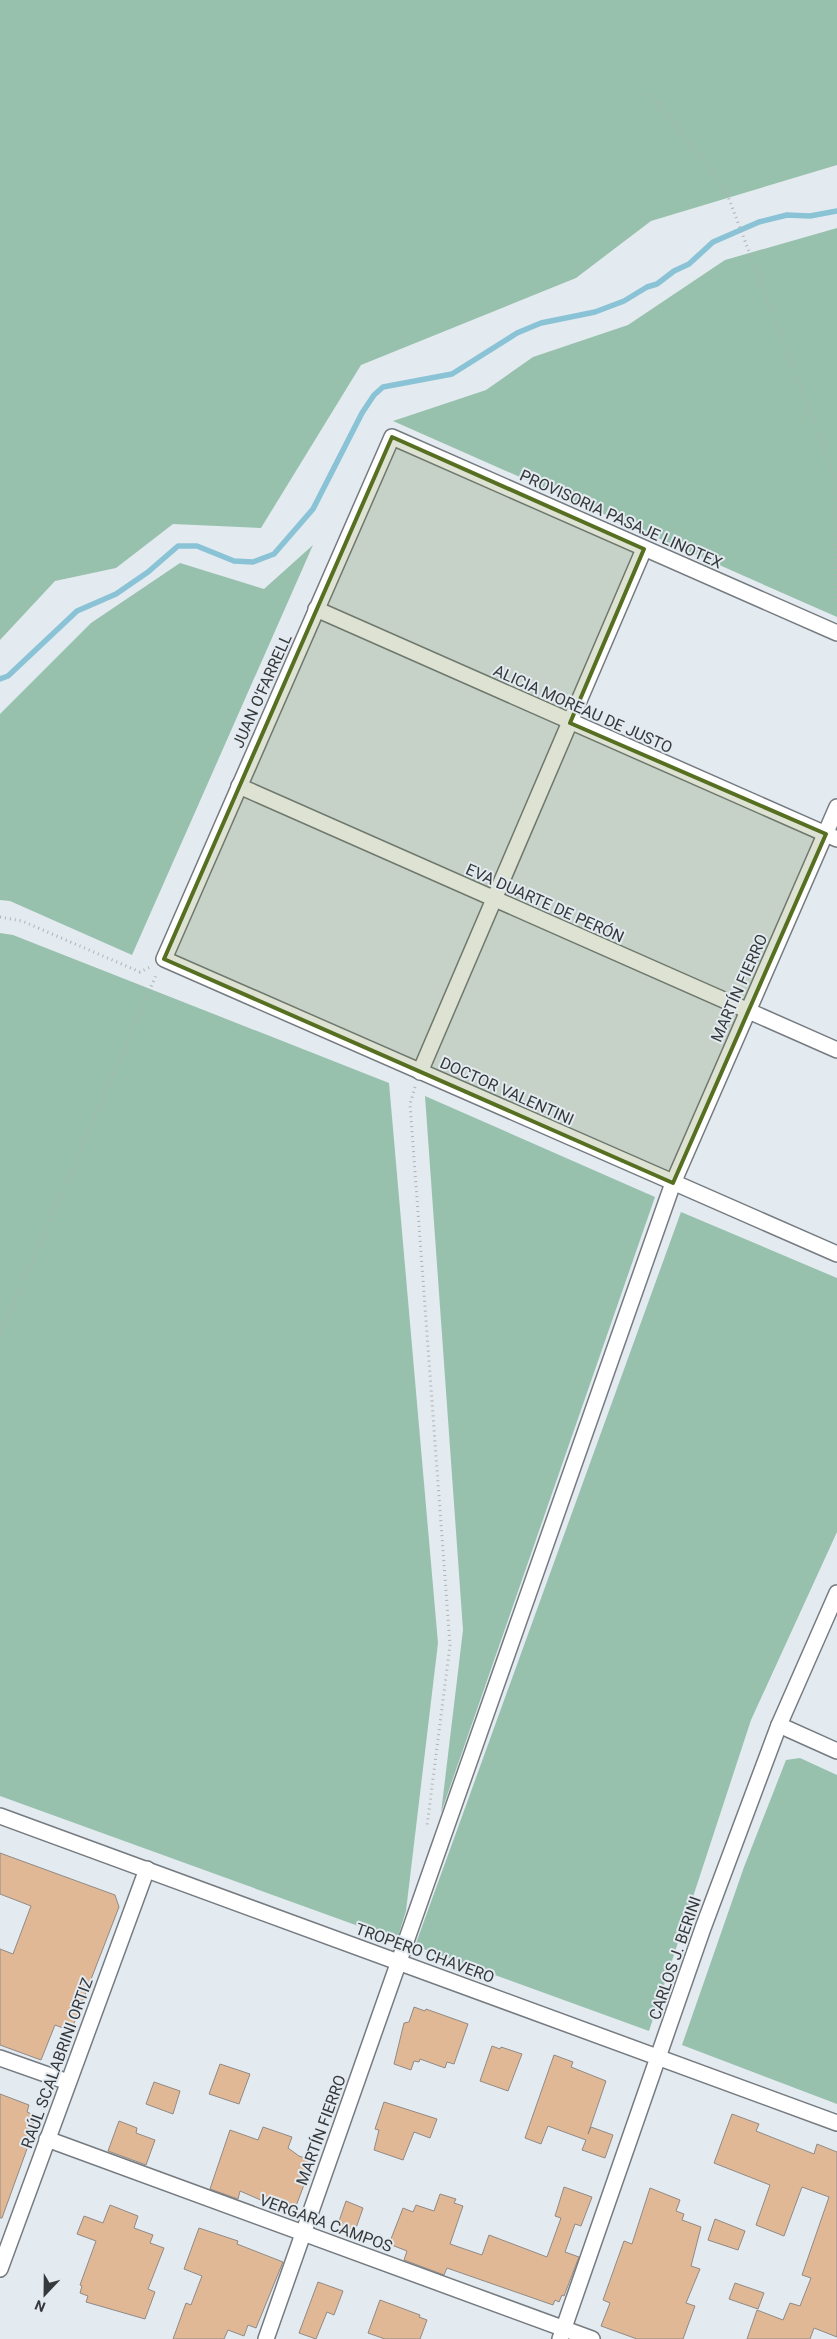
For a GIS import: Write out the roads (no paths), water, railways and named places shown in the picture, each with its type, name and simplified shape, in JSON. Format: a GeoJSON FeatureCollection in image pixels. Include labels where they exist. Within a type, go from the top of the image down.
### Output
{"type":"FeatureCollection","features":[{"type":"Feature","properties":{"kind":"street","name":"PROVISORIA PASAJE LINOTEX"},"geometry":{"type":"LineString","coordinates":[[392,437],[837,633]]}},
{"type":"Feature","properties":{"kind":"street","name":"JUAN O'FARRELL"},"geometry":{"type":"LineString","coordinates":[[164,959],[392,437]]}},
{"type":"Feature","properties":{"kind":"street"},"geometry":{"type":"LineString","coordinates":[[420,1072],[644,549]]}},
{"type":"Feature","properties":{"kind":"street","name":"ALICIA MOREAU DE JUSTO"},"geometry":{"type":"LineString","coordinates":[[316,610],[831,836]]}},
{"type":"Feature","properties":{"kind":"street","name":"EVA DUARTE DE PERÓN"},"geometry":{"type":"LineString","coordinates":[[239,786],[837,1050]]}},
{"type":"Feature","properties":{"kind":"street","name":"MARTÍN FIERRO"},"geometry":{"type":"LineString","coordinates":[[266,2339],[673,1183],[748,1012],[831,836],[837,806]]}},
{"type":"Feature","properties":{"kind":"street","name":"DOCTOR VALENTINI"},"geometry":{"type":"LineString","coordinates":[[164,959],[837,1254]]}},
{"type":"Feature","properties":{"kind":"street","name":"CARLOS J. BERINI"},"geometry":{"type":"LineString","coordinates":[[562,2334],[703,1928],[779,1725],[837,1593]]}},
{"type":"Feature","properties":{"kind":"street"},"geometry":{"type":"LineString","coordinates":[[779,1725],[837,1751]]}},
{"type":"Feature","properties":{"kind":"street","name":"TROPERO CHAVERO"},"geometry":{"type":"LineString","coordinates":[[0,1816],[659,2056],[837,2123]]}},
{"type":"Feature","properties":{"kind":"street","name":"RAÚL SCALABRINI ORTIZ"},"geometry":{"type":"LineString","coordinates":[[0,2269],[147,1869]]}},
{"type":"Feature","properties":{"kind":"street"},"geometry":{"type":"LineString","coordinates":[[0,2058],[68,2082]]}},
{"type":"Feature","properties":{"kind":"street","name":"VERGARA CAMPOS"},"geometry":{"type":"LineString","coordinates":[[47,2139],[303,2234],[562,2334],[592,2339]]}},
{"type":"Feature","properties":{"kind":"waterway"},"geometry":{"type":"LineString","coordinates":[[0,679],[8,676],[77,611],[116,594],[148,572],[178,546],[197,546],[234,561],[253,562],[274,554],[313,509],[362,413],[374,395],[383,387],[452,374],[517,333],[541,323],[595,312],[624,301],[647,287],[657,284],[674,271],[689,264],[713,242],[759,222],[787,215],[810,216],[837,211]]}}]}
